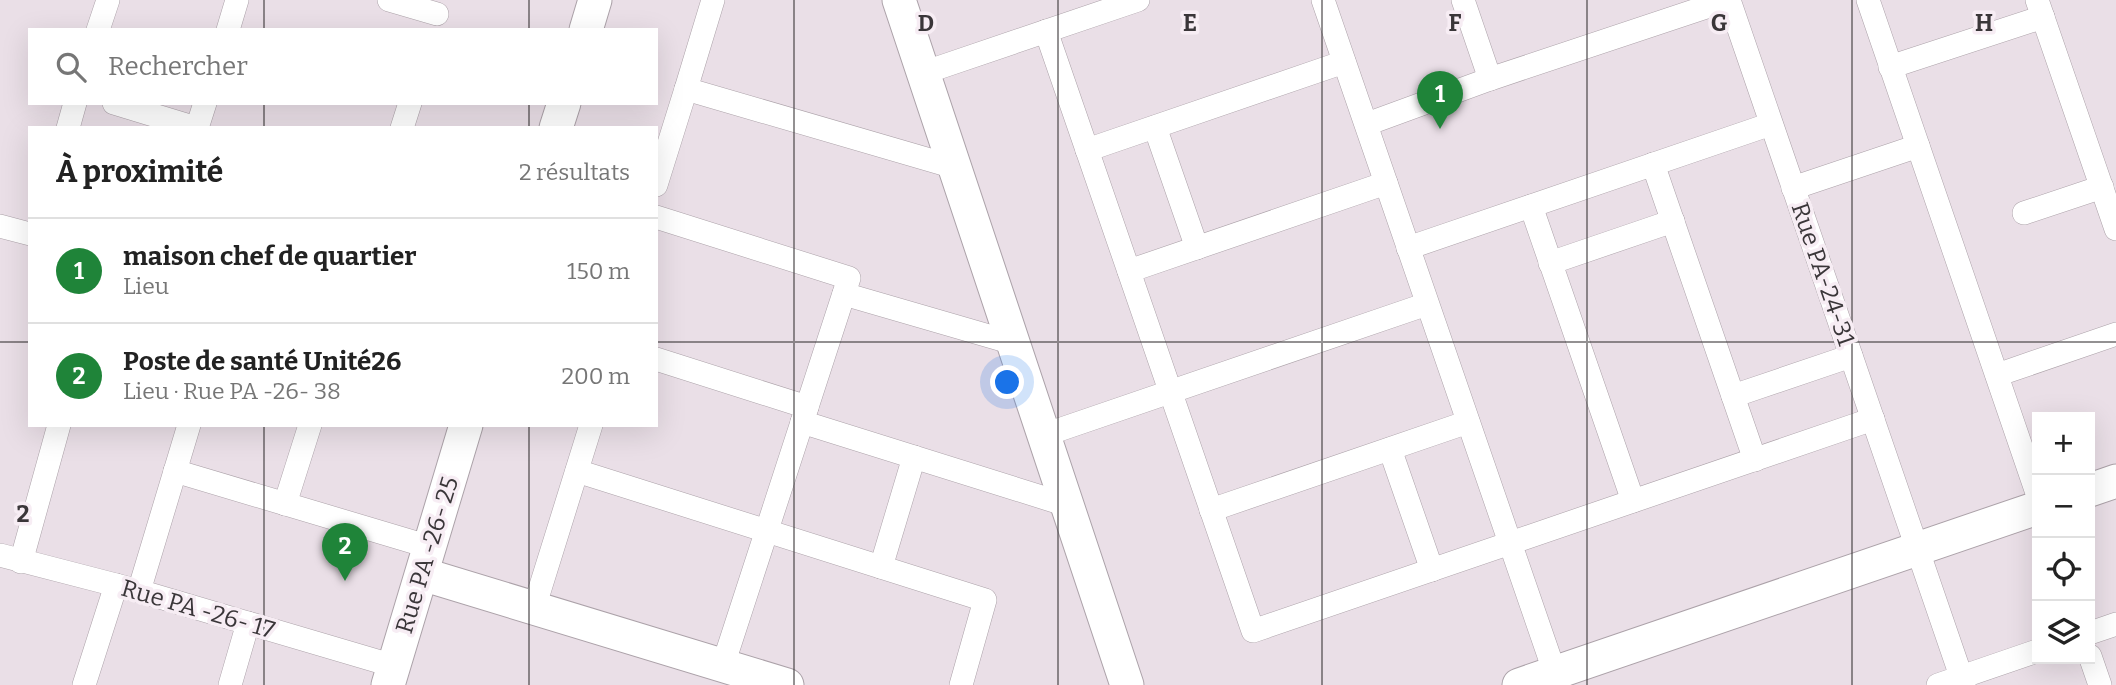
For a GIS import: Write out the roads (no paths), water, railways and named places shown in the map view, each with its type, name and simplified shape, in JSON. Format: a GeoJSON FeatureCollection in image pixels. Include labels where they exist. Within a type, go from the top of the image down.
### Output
{"type":"FeatureCollection","features":[{"type":"Feature","properties":{"kind":"street"},"geometry":{"type":"LineString","coordinates":[[99,28],[108,0]]}},
{"type":"Feature","properties":{"kind":"street"},"geometry":{"type":"LineString","coordinates":[[229,28],[237,0]]}},
{"type":"Feature","properties":{"kind":"street"},"geometry":{"type":"LineString","coordinates":[[389,0],[437,15]]}},
{"type":"Feature","properties":{"kind":"street"},"geometry":{"type":"LineString","coordinates":[[587,28],[595,0]]}},
{"type":"Feature","properties":{"kind":"street"},"geometry":{"type":"LineString","coordinates":[[658,179],[713,0]]}},
{"type":"Feature","properties":{"kind":"street"},"geometry":{"type":"LineString","coordinates":[[899,0],[1127,685]]}},
{"type":"Feature","properties":{"kind":"street"},"geometry":{"type":"LineString","coordinates":[[923,73],[1138,0]]}},
{"type":"Feature","properties":{"kind":"street"},"geometry":{"type":"LineString","coordinates":[[1323,0],[1557,679]]}},
{"type":"Feature","properties":{"kind":"street"},"geometry":{"type":"LineString","coordinates":[[1463,0],[1490,79]]}},
{"type":"Feature","properties":{"kind":"street"},"geometry":{"type":"LineString","coordinates":[[1367,124],[1490,79],[1728,0]]}},
{"type":"Feature","properties":{"kind":"street","name":"Rue PA-24-31"},"geometry":{"type":"LineString","coordinates":[[1728,0],[1963,681]]}},
{"type":"Feature","properties":{"kind":"street"},"geometry":{"type":"LineString","coordinates":[[1868,0],[2032,478]]}},
{"type":"Feature","properties":{"kind":"street"},"geometry":{"type":"LineString","coordinates":[[1890,67],[2040,8],[2116,229]]}},
{"type":"Feature","properties":{"kind":"street"},"geometry":{"type":"LineString","coordinates":[[1046,31],[1253,631],[1873,419]]}},
{"type":"Feature","properties":{"kind":"street"},"geometry":{"type":"LineString","coordinates":[[1087,150],[1344,62]]}},
{"type":"Feature","properties":{"kind":"street"},"geometry":{"type":"LineString","coordinates":[[686,89],[954,167]]}},
{"type":"Feature","properties":{"kind":"street"},"geometry":{"type":"LineString","coordinates":[[69,126],[74,105]]}},
{"type":"Feature","properties":{"kind":"street"},"geometry":{"type":"LineString","coordinates":[[121,105],[190,126]]}},
{"type":"Feature","properties":{"kind":"street"},"geometry":{"type":"LineString","coordinates":[[198,126],[204,105]]}},
{"type":"Feature","properties":{"kind":"street"},"geometry":{"type":"LineString","coordinates":[[403,126],[409,105]]}},
{"type":"Feature","properties":{"kind":"street"},"geometry":{"type":"LineString","coordinates":[[557,126],[563,105]]}},
{"type":"Feature","properties":{"kind":"street"},"geometry":{"type":"LineString","coordinates":[[1408,248],[1771,124]]}},
{"type":"Feature","properties":{"kind":"street"},"geometry":{"type":"LineString","coordinates":[[1155,127],[1197,248]]}},
{"type":"Feature","properties":{"kind":"street"},"geometry":{"type":"LineString","coordinates":[[1794,188],[1918,146]]}},
{"type":"Feature","properties":{"kind":"street"},"geometry":{"type":"LineString","coordinates":[[1653,164],[1755,460]]}},
{"type":"Feature","properties":{"kind":"street"},"geometry":{"type":"LineString","coordinates":[[1129,271],[1386,183]]}},
{"type":"Feature","properties":{"kind":"street"},"geometry":{"type":"LineString","coordinates":[[2024,213],[2102,187]]}},
{"type":"Feature","properties":{"kind":"street"},"geometry":{"type":"LineString","coordinates":[[1531,206],[1633,501]]}},
{"type":"Feature","properties":{"kind":"street"},"geometry":{"type":"LineString","coordinates":[[658,217],[849,278],[766,531],[740,675]]}},
{"type":"Feature","properties":{"kind":"street"},"geometry":{"type":"LineString","coordinates":[[1550,263],[1673,221]]}},
{"type":"Feature","properties":{"kind":"street"},"geometry":{"type":"LineString","coordinates":[[0,226],[28,233]]}},
{"type":"Feature","properties":{"kind":"street"},"geometry":{"type":"LineString","coordinates":[[844,294],[1013,343]]}},
{"type":"Feature","properties":{"kind":"street"},"geometry":{"type":"LineString","coordinates":[[1044,435],[1427,304]]}},
{"type":"Feature","properties":{"kind":"street"},"geometry":{"type":"LineString","coordinates":[[1997,375],[2116,334]]}},
{"type":"Feature","properties":{"kind":"street"},"geometry":{"type":"LineString","coordinates":[[1733,396],[1851,356]]}},
{"type":"Feature","properties":{"kind":"street"},"geometry":{"type":"LineString","coordinates":[[658,360],[914,457],[1067,505]]}},
{"type":"Feature","properties":{"kind":"street"},"geometry":{"type":"LineString","coordinates":[[1211,510],[1468,422]]}},
{"type":"Feature","properties":{"kind":"street"},"geometry":{"type":"LineString","coordinates":[[11,559],[58,427]]}},
{"type":"Feature","properties":{"kind":"street"},"geometry":{"type":"LineString","coordinates":[[139,592],[188,427]]}},
{"type":"Feature","properties":{"kind":"street"},"geometry":{"type":"LineString","coordinates":[[285,504],[309,427]]}},
{"type":"Feature","properties":{"kind":"street","name":"Rue PA -26- 25"},"geometry":{"type":"LineString","coordinates":[[391,675],[466,427]]}},
{"type":"Feature","properties":{"kind":"street"},"geometry":{"type":"LineString","coordinates":[[534,608],[591,427]]}},
{"type":"Feature","properties":{"kind":"street"},"geometry":{"type":"LineString","coordinates":[[1390,449],[1432,570]]}},
{"type":"Feature","properties":{"kind":"street"},"geometry":{"type":"LineString","coordinates":[[881,567],[914,457]]}},
{"type":"Feature","properties":{"kind":"street"},"geometry":{"type":"LineString","coordinates":[[175,471],[285,504],[534,608],[740,675],[787,685]]}},
{"type":"Feature","properties":{"kind":"street"},"geometry":{"type":"LineString","coordinates":[[577,471],[985,600],[961,685]]}},
{"type":"Feature","properties":{"kind":"street"},"geometry":{"type":"LineString","coordinates":[[2095,488],[2116,481]]}},
{"type":"Feature","properties":{"kind":"street"},"geometry":{"type":"LineString","coordinates":[[1519,685],[1557,679],[1917,548],[2032,510]]}},
{"type":"Feature","properties":{"kind":"street","name":"Rue PA -26- 17"},"geometry":{"type":"LineString","coordinates":[[11,559],[116,585],[248,623],[391,675]]}},
{"type":"Feature","properties":{"kind":"street"},"geometry":{"type":"LineString","coordinates":[[84,685],[116,585]]}},
{"type":"Feature","properties":{"kind":"street"},"geometry":{"type":"LineString","coordinates":[[230,685],[248,623]]}},
{"type":"Feature","properties":{"kind":"street"},"geometry":{"type":"LineString","coordinates":[[2095,631],[2116,624]]}},
{"type":"Feature","properties":{"kind":"street"},"geometry":{"type":"LineString","coordinates":[[1938,685],[1963,681],[2032,653]]}},
{"type":"Feature","properties":{"kind":"street"},"geometry":{"type":"LineString","coordinates":[[2093,664],[2100,685]]}},
{"type":"Feature","properties":{"kind":"place","name":"maison chef de quartier"},"geometry":{"type":"Point","coordinates":[1440,129]}},
{"type":"Feature","properties":{"kind":"place","name":"Poste de santé Unité26"},"geometry":{"type":"Point","coordinates":[345,581]}}]}
